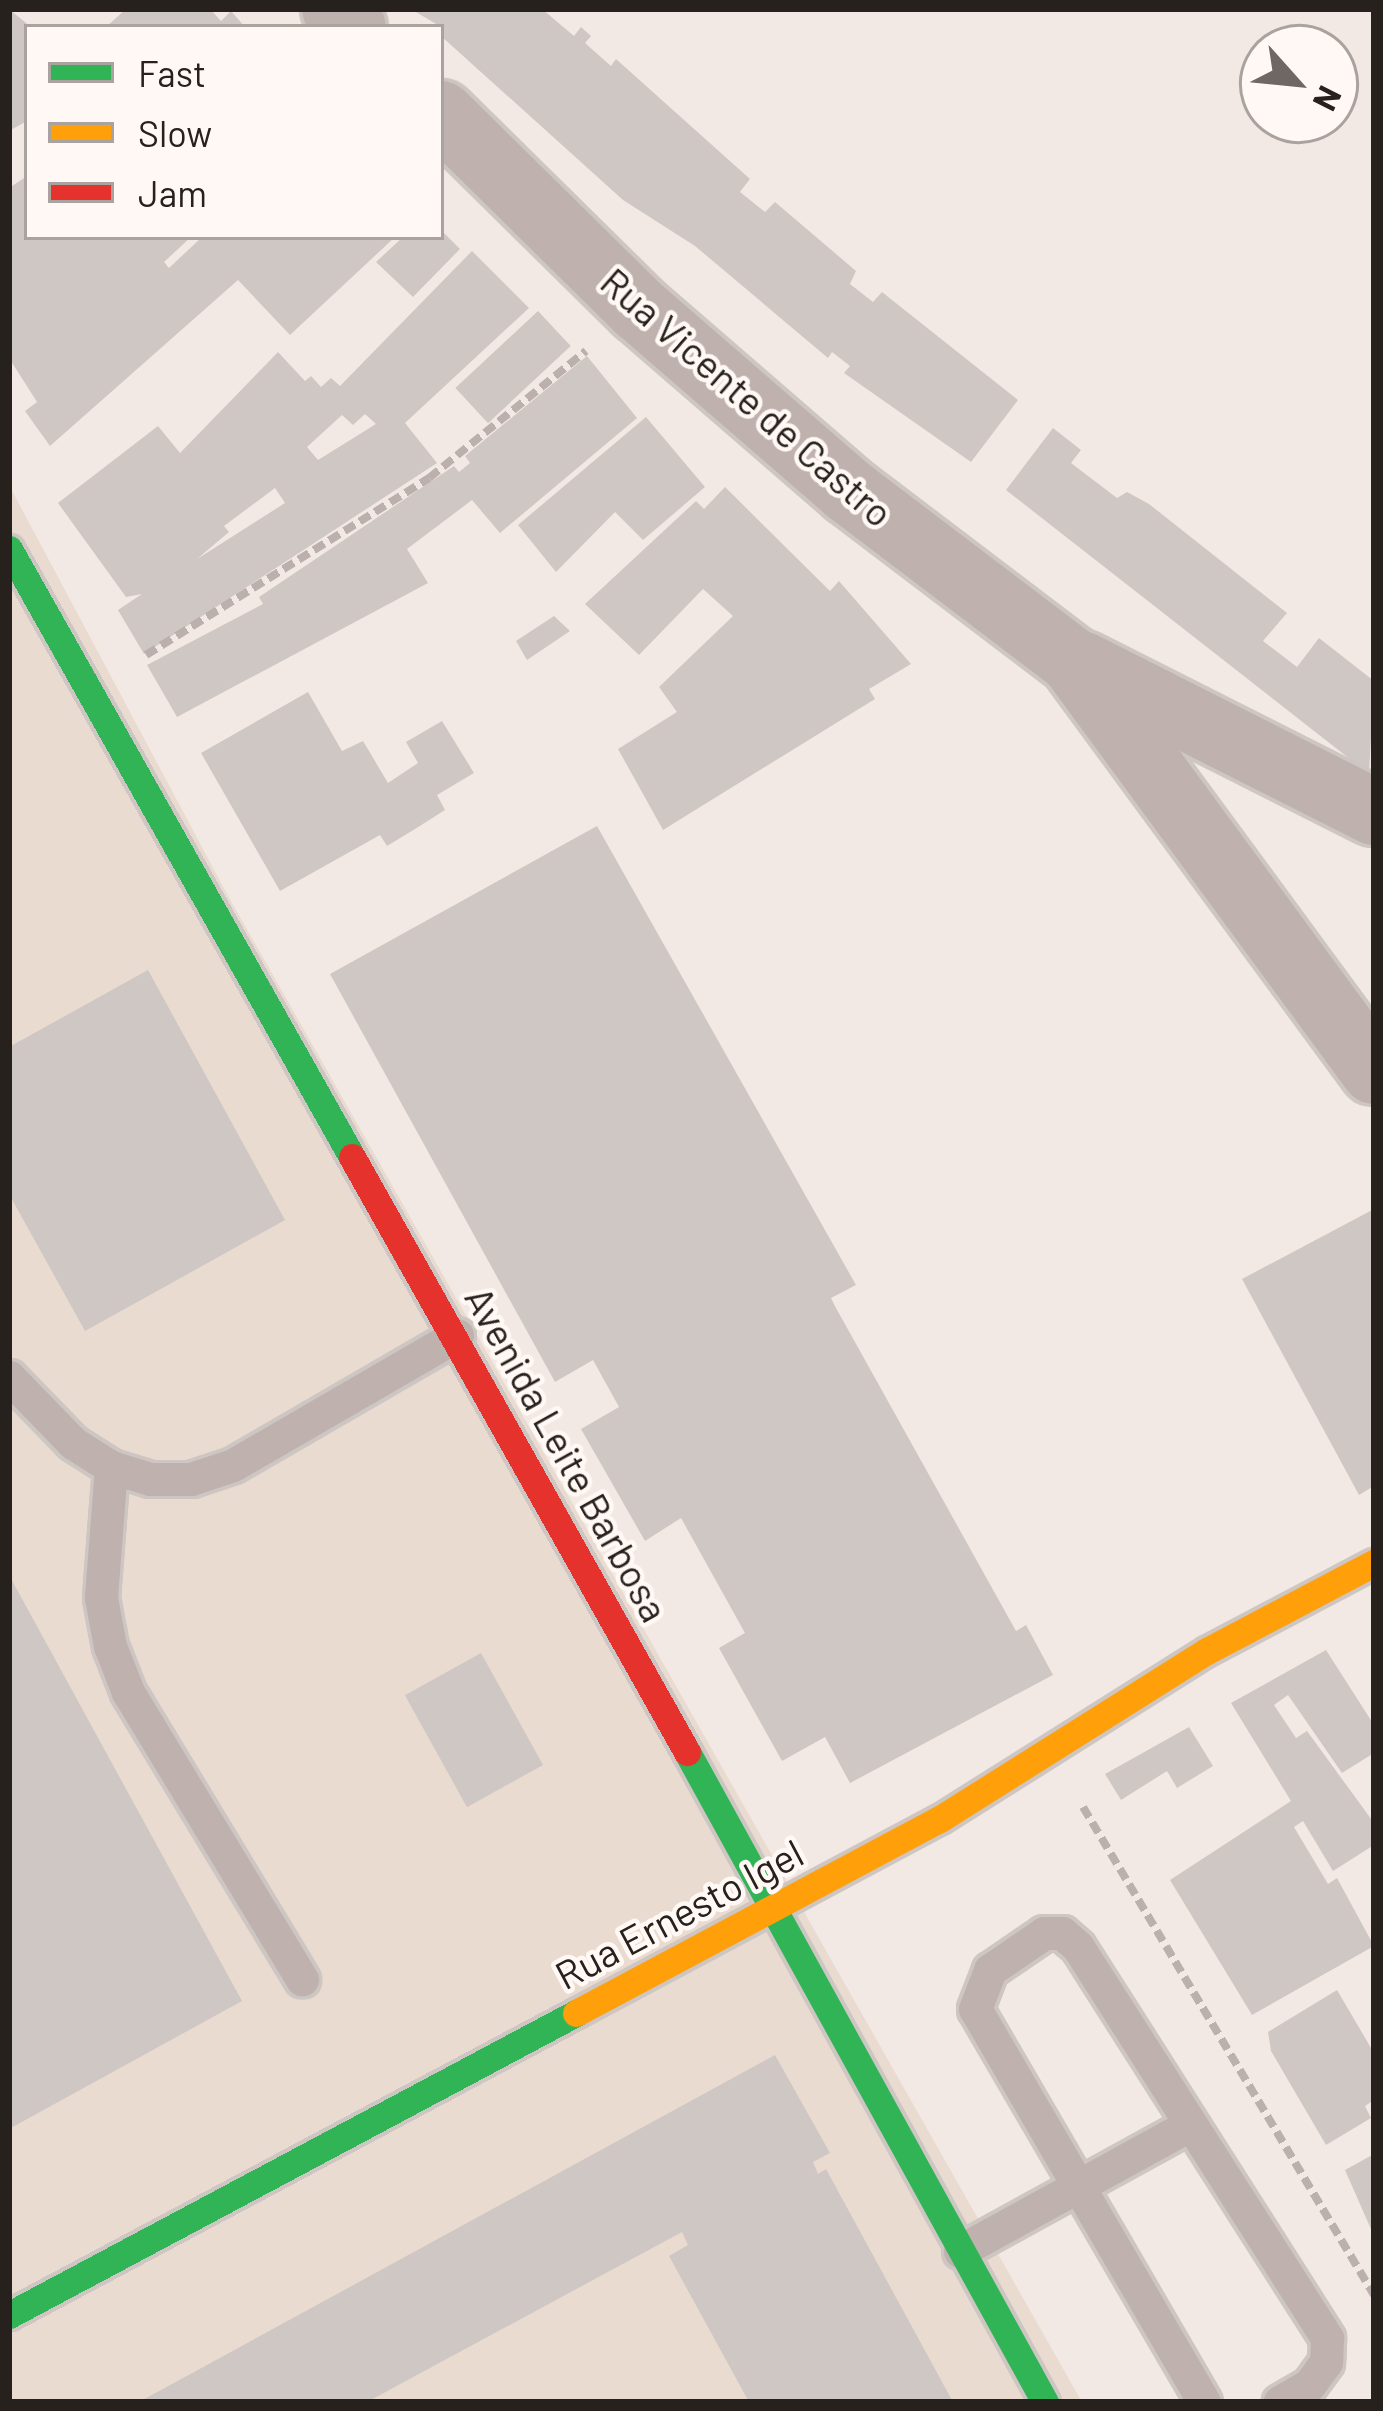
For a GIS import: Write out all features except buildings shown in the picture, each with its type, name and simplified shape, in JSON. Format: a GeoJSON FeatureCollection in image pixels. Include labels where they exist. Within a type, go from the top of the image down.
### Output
{"type":"FeatureCollection","features":[{"type":"Feature","properties":{"kind":"street","name":"Rua Vicente de Castro"},"geometry":{"type":"LineString","coordinates":[[444,117],[639,309],[849,491],[1072,660],[1374,812]]}},
{"type":"Feature","properties":{"kind":"street","name":"Avenida Leite Barbosa"},"geometry":{"type":"LineString","coordinates":[[9,550],[86,693],[457,1335],[1045,2402]]}},
{"type":"Feature","properties":{"kind":"street","name":"Rua Vicente de Castro"},"geometry":{"type":"LineString","coordinates":[[1072,660],[1374,1071]]}},
{"type":"Feature","properties":{"kind":"street","name":"Rua Ernesto Igel"},"geometry":{"type":"LineString","coordinates":[[9,2315],[774,1907],[1051,1753],[1207,1652],[1374,1563]]}},
{"type":"Feature","properties":{"kind":"lane"},"geometry":{"type":"LineString","coordinates":[[9,1377],[73,1443],[111,1467],[151,1479],[191,1479],[233,1465],[457,1335]]}},
{"type":"Feature","properties":{"kind":"lane"},"geometry":{"type":"LineString","coordinates":[[111,1467],[101,1598],[116,1661],[302,1979]]}},
{"type":"Feature","properties":{"kind":"lane"},"geometry":{"type":"LineString","coordinates":[[1204,2402],[975,2008],[990,1970],[1044,1934],[1062,1934],[1078,1947],[1327,2338],[1326,2362],[1309,2386],[1280,2402]]}},
{"type":"Feature","properties":{"kind":"lane"},"geometry":{"type":"LineString","coordinates":[[960,2252],[1190,2126]]}},
{"type":"Feature","properties":{"kind":"path"},"geometry":{"type":"LineString","coordinates":[[86,693],[429,478],[639,309]]}},
{"type":"Feature","properties":{"kind":"path"},"geometry":{"type":"LineString","coordinates":[[1051,1753],[1374,2295]]}},
{"type":"Feature","properties":{"kind":"shaded area"},"geometry":{"type":"Polygon","coordinates":[[[9,485],[227,894],[1082,2402],[9,2402],[9,485]]]}},
{"type":"Feature","properties":{"kind":"traffic: fast"},"geometry":{"type":"LineString","coordinates":[[9,549],[352,1157]]}},
{"type":"Feature","properties":{"kind":"traffic: fast"},"geometry":{"type":"LineString","coordinates":[[687,1752],[1045,2402]]}},
{"type":"Feature","properties":{"kind":"traffic: fast"},"geometry":{"type":"LineString","coordinates":[[9,2315],[576,2013]]}},
{"type":"Feature","properties":{"kind":"traffic: slow"},"geometry":{"type":"LineString","coordinates":[[576,2013],[940,1819],[1207,1651],[1374,1563]]}},
{"type":"Feature","properties":{"kind":"traffic: jam"},"geometry":{"type":"LineString","coordinates":[[352,1157],[687,1752]]}}]}
